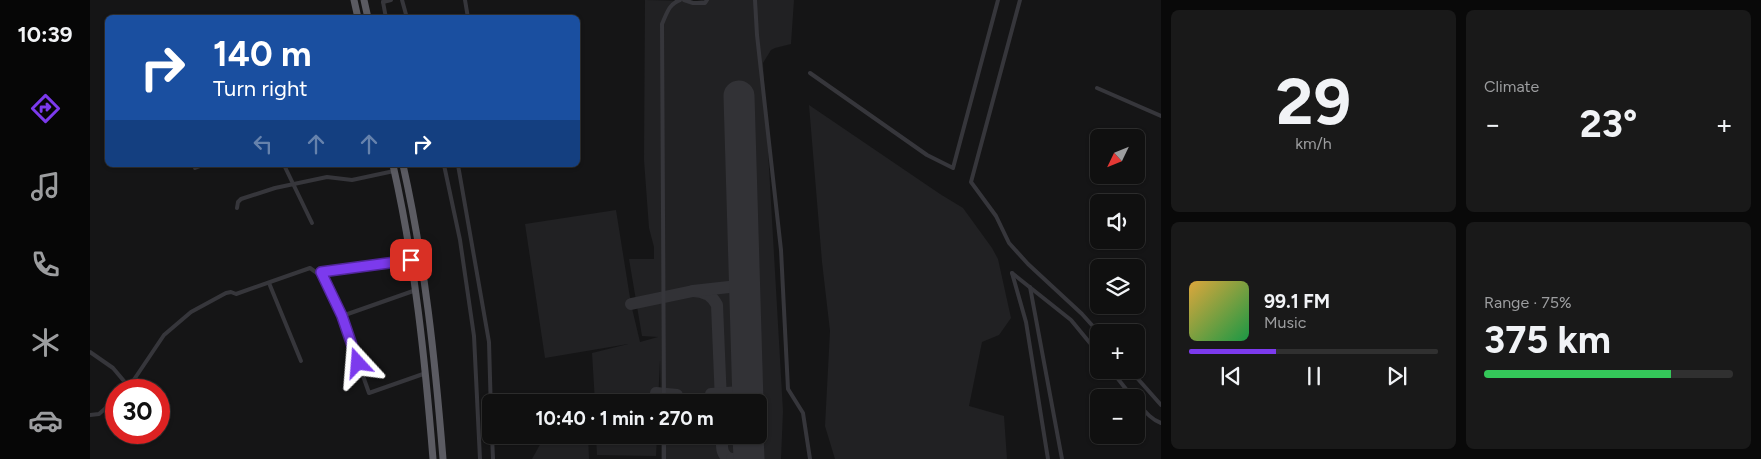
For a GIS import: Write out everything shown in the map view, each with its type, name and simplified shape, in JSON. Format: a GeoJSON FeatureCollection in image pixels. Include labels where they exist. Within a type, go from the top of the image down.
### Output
{"type":"FeatureCollection","features":[{"type":"Feature","properties":{"kind":"highway"},"geometry":{"type":"LineString","coordinates":[[354,0],[357,15]]}},
{"type":"Feature","properties":{"kind":"highway"},"geometry":{"type":"LineString","coordinates":[[364,0],[367,15]]}},
{"type":"Feature","properties":{"kind":"highway"},"geometry":{"type":"LineString","coordinates":[[403,167],[427,292],[443,459]]}},
{"type":"Feature","properties":{"kind":"highway"},"geometry":{"type":"LineString","coordinates":[[394,168],[404,212],[416,290],[426,373],[433,459]]}},
{"type":"Feature","properties":{"kind":"street"},"geometry":{"type":"LineString","coordinates":[[385,15],[382,1],[391,0]]}},
{"type":"Feature","properties":{"kind":"street"},"geometry":{"type":"LineString","coordinates":[[402,0],[406,15]]}},
{"type":"Feature","properties":{"kind":"street"},"geometry":{"type":"LineString","coordinates":[[466,0],[468,15]]}},
{"type":"Feature","properties":{"kind":"street"},"geometry":{"type":"LineString","coordinates":[[664,394],[662,24],[673,2],[682,0],[705,3],[707,0]]}},
{"type":"Feature","properties":{"kind":"street"},"geometry":{"type":"LineString","coordinates":[[755,0],[756,35],[781,250],[788,389],[803,413],[810,459]]}},
{"type":"Feature","properties":{"kind":"street"},"geometry":{"type":"LineString","coordinates":[[810,73],[927,155],[953,168],[998,0]]}},
{"type":"Feature","properties":{"kind":"street"},"geometry":{"type":"LineString","coordinates":[[1020,0],[971,182],[996,216],[1009,243],[1028,264],[1091,324]]}},
{"type":"Feature","properties":{"kind":"street"},"geometry":{"type":"LineString","coordinates":[[1097,88],[1161,116]]}},
{"type":"Feature","properties":{"kind":"street"},"geometry":{"type":"LineString","coordinates":[[285,167],[312,223]]}},
{"type":"Feature","properties":{"kind":"street"},"geometry":{"type":"LineString","coordinates":[[444,167],[460,240],[474,336],[480,459]]}},
{"type":"Feature","properties":{"kind":"street"},"geometry":{"type":"LineString","coordinates":[[458,167],[489,342],[490,394]]}},
{"type":"Feature","properties":{"kind":"street"},"geometry":{"type":"LineString","coordinates":[[237,208],[238,202],[241,199],[293,184],[327,177],[352,180],[394,168]]}},
{"type":"Feature","properties":{"kind":"street"},"geometry":{"type":"LineString","coordinates":[[134,379],[164,336],[191,312],[226,293],[236,294],[310,268],[317,273],[411,260]]}},
{"type":"Feature","properties":{"kind":"street"},"geometry":{"type":"LineString","coordinates":[[321,272],[342,316],[369,394],[426,373]]}},
{"type":"Feature","properties":{"kind":"street"},"geometry":{"type":"LineString","coordinates":[[1048,459],[1026,322],[1012,272],[1071,320],[1090,343]]}},
{"type":"Feature","properties":{"kind":"street"},"geometry":{"type":"LineString","coordinates":[[270,283],[301,361]]}},
{"type":"Feature","properties":{"kind":"street"},"geometry":{"type":"LineString","coordinates":[[1030,287],[1062,459]]}},
{"type":"Feature","properties":{"kind":"street"},"geometry":{"type":"LineString","coordinates":[[342,316],[416,290]]}},
{"type":"Feature","properties":{"kind":"street"},"geometry":{"type":"LineString","coordinates":[[90,352],[113,368],[120,379]]}},
{"type":"Feature","properties":{"kind":"street"},"geometry":{"type":"LineString","coordinates":[[1118,379],[1126,389]]}},
{"type":"Feature","properties":{"kind":"street"},"geometry":{"type":"LineString","coordinates":[[1138,379],[1161,405]]}},
{"type":"Feature","properties":{"kind":"street"},"geometry":{"type":"LineString","coordinates":[[90,415],[99,414],[105,409]]}},
{"type":"Feature","properties":{"kind":"street"},"geometry":{"type":"LineString","coordinates":[[1145,412],[1154,420],[1161,423]]}},
{"type":"Feature","properties":{"kind":"street"},"geometry":{"type":"LineString","coordinates":[[493,444],[494,459]]}},
{"type":"Feature","properties":{"kind":"street"},"geometry":{"type":"LineString","coordinates":[[664,444],[664,459]]}},
{"type":"Feature","properties":{"kind":"shaded area"},"geometry":{"type":"Polygon","coordinates":[[[645,0],[794,0],[791,44],[771,50],[763,63],[783,411],[781,459],[661,459],[661,444],[767,444],[767,394],[661,394],[660,360],[658,394],[595,394],[592,353],[628,344],[545,358],[525,224],[616,210],[631,304],[640,342],[658,337],[642,336],[629,259],[654,259],[654,247],[649,228],[644,160],[645,0]]]}},
{"type":"Feature","properties":{"kind":"shaded area"},"geometry":{"type":"Polygon","coordinates":[[[809,105],[963,208],[992,248],[998,259],[1011,318],[999,335],[982,342],[969,406],[1004,416],[1007,459],[835,459],[825,426],[830,331],[822,262],[809,105]]]}},
{"type":"Feature","properties":{"kind":"shaded area"},"geometry":{"type":"Polygon","coordinates":[[[540,444],[588,444],[589,459],[532,459],[540,444]]]}},
{"type":"Feature","properties":{"kind":"shaded area"},"geometry":{"type":"Polygon","coordinates":[[[596,444],[657,444],[656,456],[597,455],[596,444]]]}},
{"type":"Feature","properties":{"kind":"taxiway"},"geometry":{"type":"LineString","coordinates":[[631,304],[693,291],[738,286],[744,291]]}},
{"type":"Feature","properties":{"kind":"taxiway"},"geometry":{"type":"LineString","coordinates":[[693,291],[707,294],[717,305],[721,394]]}},
{"type":"Feature","properties":{"kind":"taxiway"},"geometry":{"type":"LineString","coordinates":[[741,392],[746,387],[747,380]]}},
{"type":"Feature","properties":{"kind":"taxiway"},"geometry":{"type":"LineString","coordinates":[[711,394],[741,392],[743,394]]}},
{"type":"Feature","properties":{"kind":"taxiway"},"geometry":{"type":"LineString","coordinates":[[656,393],[666,394]]}},
{"type":"Feature","properties":{"kind":"taxiway"},"geometry":{"type":"LineString","coordinates":[[722,444],[723,453],[727,458],[731,459]]}},
{"type":"Feature","properties":{"kind":"taxiway"},"geometry":{"type":"LineString","coordinates":[[732,459],[749,458]]}},
{"type":"Feature","properties":{"kind":"runway"},"geometry":{"type":"LineString","coordinates":[[739,96],[748,394]]}},
{"type":"Feature","properties":{"kind":"runway"},"geometry":{"type":"LineString","coordinates":[[748,444],[749,459]]}},
{"type":"Feature","properties":{"kind":"route"},"geometry":{"type":"LineString","coordinates":[[358,363],[342,316],[321,272],[411,260]]}}]}
